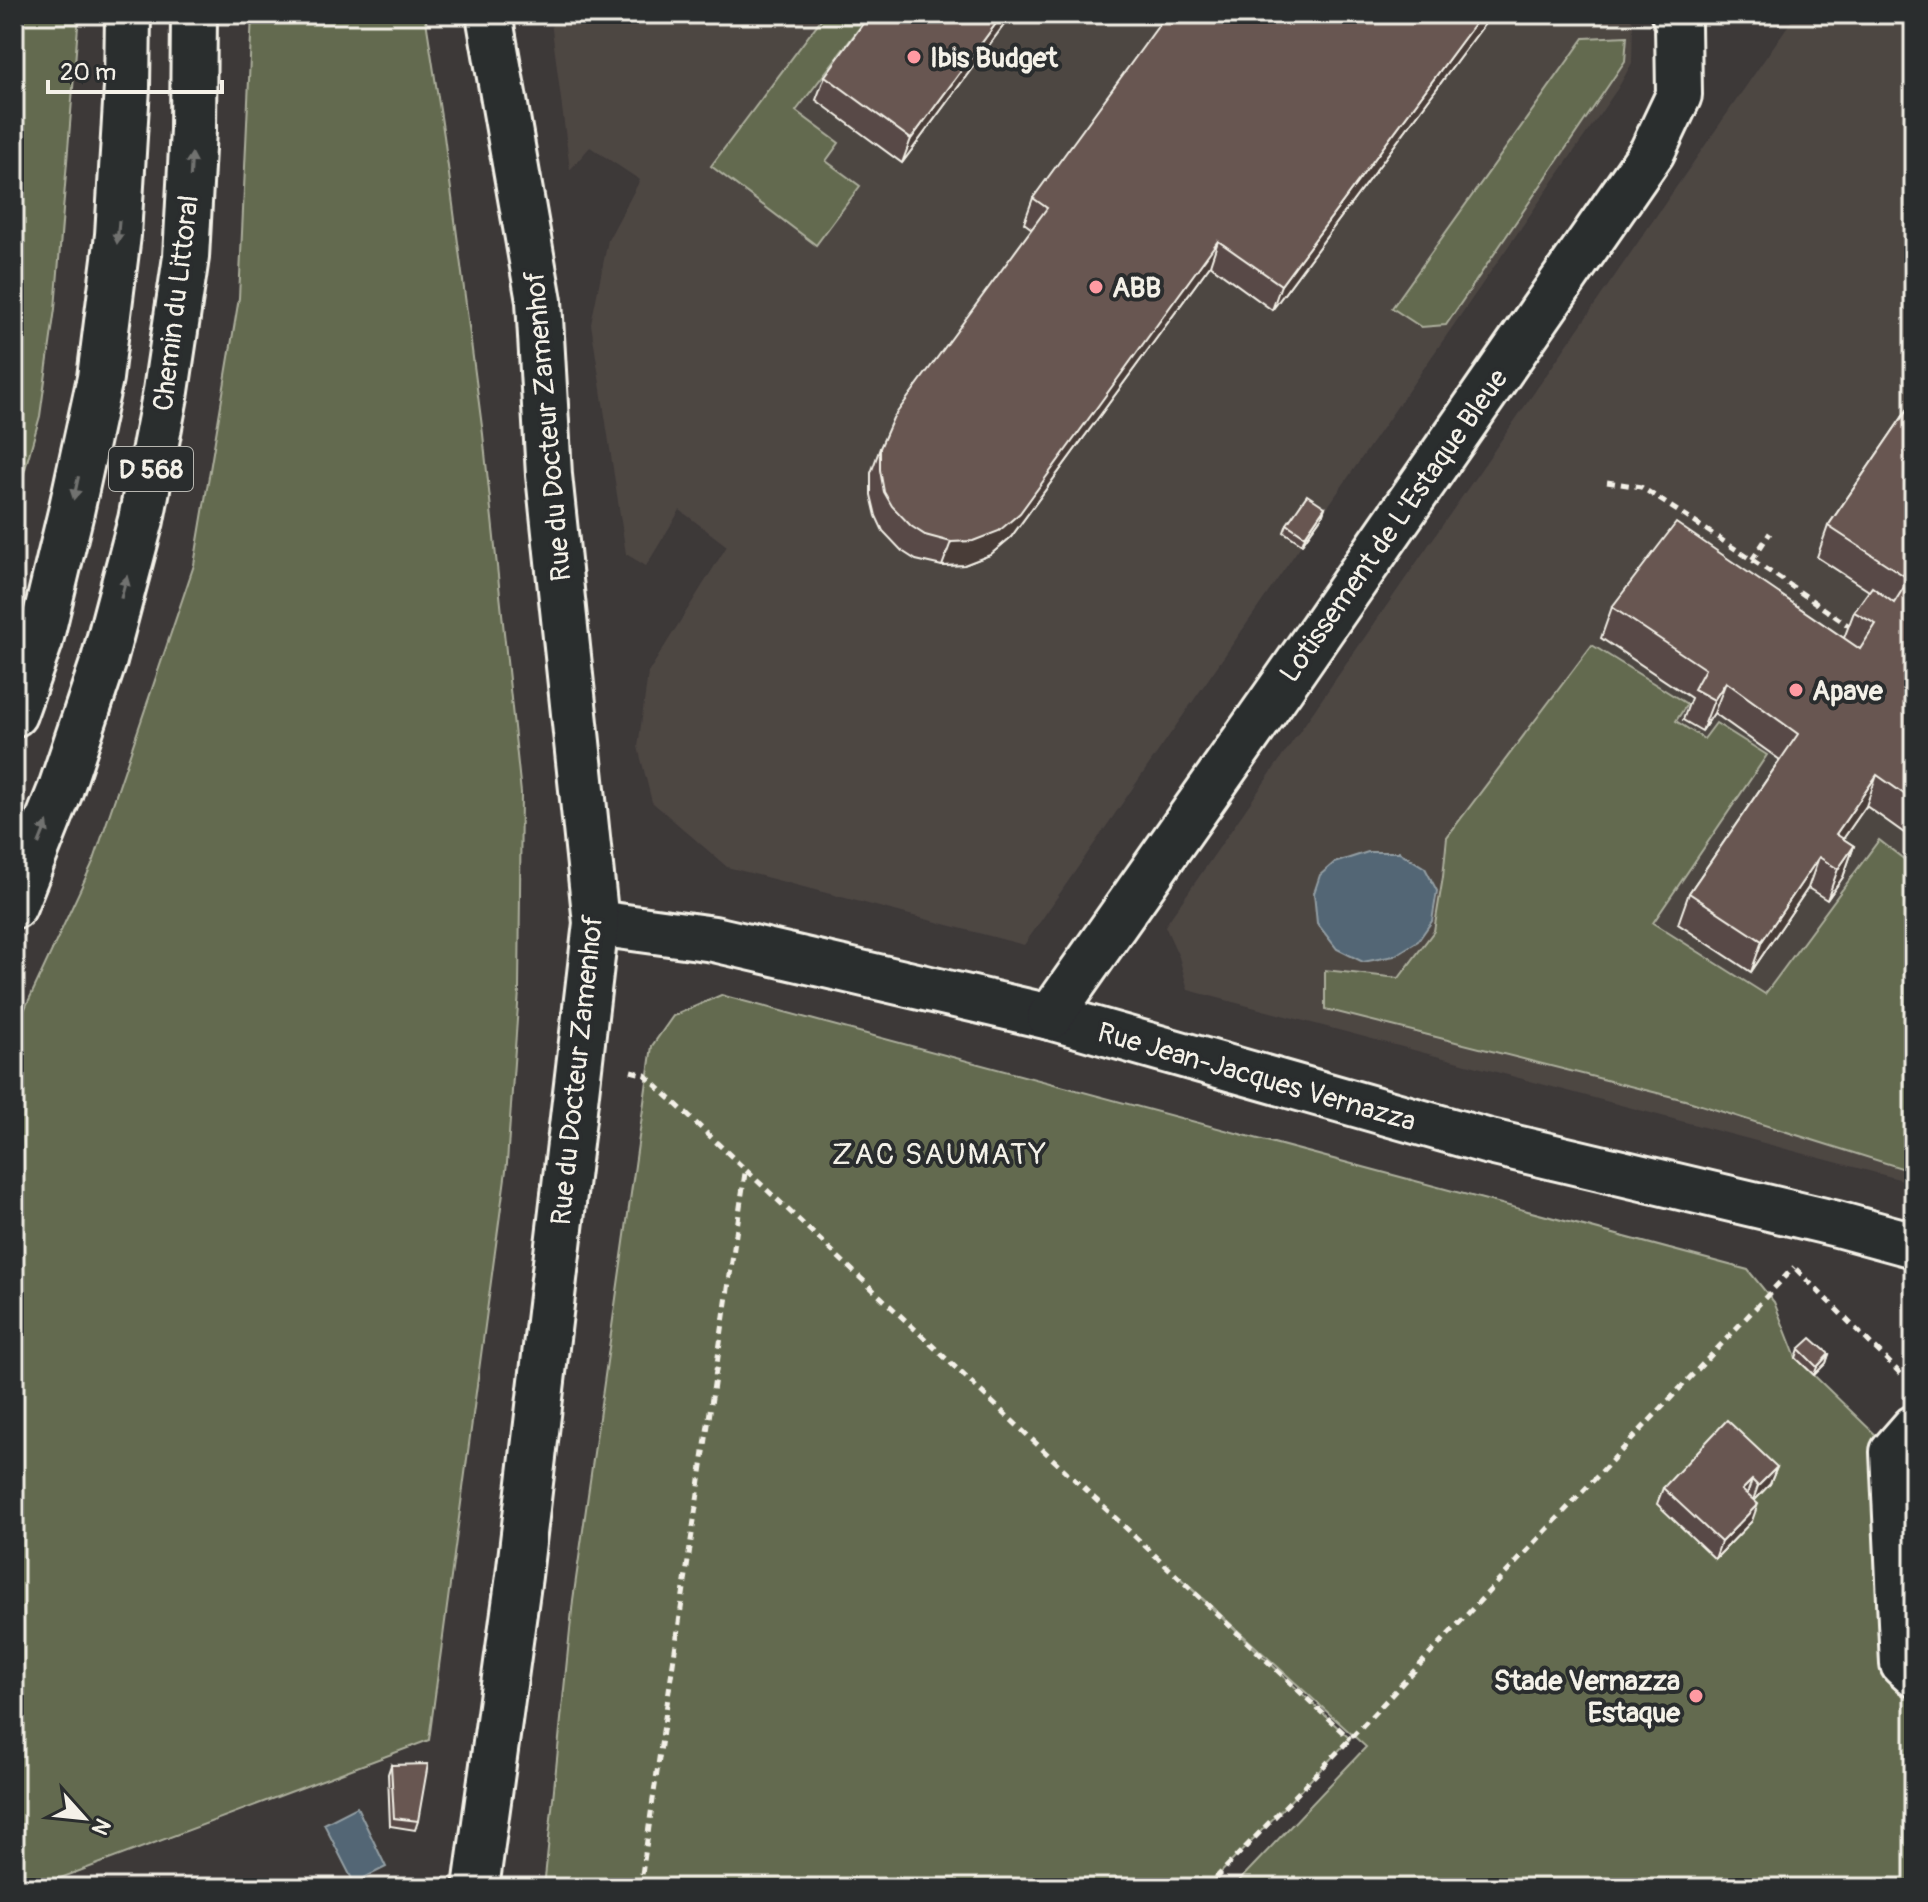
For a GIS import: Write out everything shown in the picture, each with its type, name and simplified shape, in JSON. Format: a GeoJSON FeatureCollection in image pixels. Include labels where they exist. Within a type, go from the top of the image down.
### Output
{"type":"FeatureCollection","features":[{"type":"Feature","properties":{"kind":"street","name":"D 568"},"geometry":{"type":"LineString","coordinates":[[14,714],[40,641],[100,378],[118,235],[128,14]]}},
{"type":"Feature","properties":{"kind":"street","name":"Chemin du Littoral"},"geometry":{"type":"LineString","coordinates":[[14,906],[60,791],[104,660],[141,520],[166,391],[186,257],[193,130],[194,14]]}},
{"type":"Feature","properties":{"kind":"street","name":"Rue du Docteur Zamenhof"},"geometry":{"type":"LineString","coordinates":[[476,1888],[521,1560],[596,923],[549,475],[539,301],[489,14]]}},
{"type":"Feature","properties":{"kind":"street","name":"Lotissement de L'Estaque Bleue"},"geometry":{"type":"LineString","coordinates":[[1050,1017],[1652,152],[1679,95],[1678,23],[1674,14]]}},
{"type":"Feature","properties":{"kind":"street","name":"Rue Jean-Jacques Vernazza"},"geometry":{"type":"LineString","coordinates":[[596,923],[714,939],[1050,1017],[1486,1141],[1914,1245]]}},
{"type":"Feature","properties":{"kind":"street"},"geometry":{"type":"LineString","coordinates":[[1914,1428],[1893,1452],[1903,1664],[1914,1674]]}},
{"type":"Feature","properties":{"kind":"path"},"geometry":{"type":"LineString","coordinates":[[1607,482],[1641,487],[1853,629]]}},
{"type":"Feature","properties":{"kind":"path"},"geometry":{"type":"LineString","coordinates":[[1752,560],[1770,533]]}},
{"type":"Feature","properties":{"kind":"path"},"geometry":{"type":"LineString","coordinates":[[645,1075],[1350,1739]]}},
{"type":"Feature","properties":{"kind":"path"},"geometry":{"type":"LineString","coordinates":[[640,1888],[746,1172]]}},
{"type":"Feature","properties":{"kind":"path"},"geometry":{"type":"LineString","coordinates":[[1206,1888],[1794,1267],[1914,1388]]}},
{"type":"Feature","properties":{"kind":"shaded area"},"geometry":{"type":"Polygon","coordinates":[[[550,14],[1629,14],[1633,22],[1632,63],[1618,88],[1024,945],[727,867],[652,802],[638,747],[648,673],[727,546],[680,510],[646,566],[626,554],[591,324],[608,240],[640,180],[590,147],[570,170],[550,14]]]}},
{"type":"Feature","properties":{"kind":"shaded area"},"geometry":{"type":"Polygon","coordinates":[[[1796,14],[1914,14],[1914,1183],[1188,990],[1179,957],[1165,926],[1796,14]]]}},
{"type":"Feature","properties":{"kind":"green space"},"geometry":{"type":"Polygon","coordinates":[[[14,14],[79,14],[55,309],[40,416],[14,508],[14,14]]]}},
{"type":"Feature","properties":{"kind":"green space"},"geometry":{"type":"Polygon","coordinates":[[[252,14],[425,14],[483,434],[521,793],[519,991],[507,1163],[429,1740],[34,1888],[14,1888],[14,1032],[94,860],[194,565],[239,298],[252,14]]]}},
{"type":"Feature","properties":{"kind":"green space"},"geometry":{"type":"Polygon","coordinates":[[[825,14],[870,14],[796,111],[839,143],[826,161],[860,186],[816,245],[711,166],[825,14]]]}},
{"type":"Feature","properties":{"kind":"green space"},"geometry":{"type":"Polygon","coordinates":[[[1627,36],[1625,61],[1446,325],[1421,327],[1392,308],[1584,38],[1627,36]]]}},
{"type":"Feature","properties":{"kind":"green space"},"geometry":{"type":"Polygon","coordinates":[[[1592,645],[1687,704],[1676,721],[1704,739],[1716,723],[1767,755],[1653,923],[1765,994],[1879,840],[1914,867],[1914,1172],[1685,1100],[1325,1009],[1325,970],[1399,978],[1434,931],[1447,837],[1592,645]]]}},
{"type":"Feature","properties":{"kind":"green space"},"geometry":{"type":"Polygon","coordinates":[[[721,995],[1748,1270],[1774,1302],[1796,1358],[1914,1472],[1914,1888],[1232,1888],[1366,1747],[1179,1577],[1350,1739],[1206,1888],[544,1888],[573,1600],[652,1046],[673,1016],[721,995]]]}},
{"type":"Feature","properties":{"kind":"water"},"geometry":{"type":"Polygon","coordinates":[[[1368,852],[1399,852],[1425,868],[1437,891],[1432,921],[1418,941],[1394,956],[1363,962],[1337,949],[1317,923],[1314,893],[1320,875],[1334,863],[1368,852]]]}},
{"type":"Feature","properties":{"kind":"water"},"geometry":{"type":"Polygon","coordinates":[[[357,1807],[386,1867],[354,1883],[324,1824],[357,1807]]]}},
{"type":"Feature","properties":{"kind":"building","name":"Ibis Budget"},"geometry":{"type":"Polygon","coordinates":[[[870,14],[1003,14],[911,139],[825,76],[870,14]]]}},
{"type":"Feature","properties":{"kind":"building","name":"ABB"},"geometry":{"type":"Polygon","coordinates":[[[1167,14],[1482,14],[1281,285],[1218,241],[1020,513],[999,531],[973,541],[951,542],[925,535],[911,526],[892,506],[884,492],[880,448],[893,418],[1047,208],[1033,198],[1167,14]]]}},
{"type":"Feature","properties":{"kind":"building","name":"Apave"},"geometry":{"type":"Polygon","coordinates":[[[1914,400],[1914,801],[1877,775],[1836,834],[1854,846],[1838,869],[1819,857],[1762,941],[1689,893],[1798,734],[1726,682],[1714,700],[1694,689],[1705,669],[1612,607],[1676,523],[1860,649],[1876,624],[1854,612],[1872,587],[1894,603],[1909,579],[1828,526],[1914,400]]]}},
{"type":"Feature","properties":{"kind":"building"},"geometry":{"type":"Polygon","coordinates":[[[1307,495],[1325,507],[1305,536],[1287,524],[1307,495]]]}},
{"type":"Feature","properties":{"kind":"building"},"geometry":{"type":"Polygon","coordinates":[[[1811,1338],[1829,1354],[1817,1367],[1799,1349],[1811,1338]]]}},
{"type":"Feature","properties":{"kind":"building"},"geometry":{"type":"Polygon","coordinates":[[[1727,1420],[1777,1467],[1758,1486],[1752,1480],[1742,1490],[1758,1504],[1721,1542],[1663,1488],[1727,1420]]]}},
{"type":"Feature","properties":{"kind":"building"},"geometry":{"type":"Polygon","coordinates":[[[428,1764],[418,1821],[394,1818],[391,1765],[428,1764]]]}},
{"type":"Feature","properties":{"kind":"place","name":"Ibis Budget"},"geometry":{"type":"Point","coordinates":[914,57]}},
{"type":"Feature","properties":{"kind":"place","name":"ABB"},"geometry":{"type":"Point","coordinates":[1096,287]}},
{"type":"Feature","properties":{"kind":"place","name":"Apave"},"geometry":{"type":"Point","coordinates":[1796,690]}},
{"type":"Feature","properties":{"kind":"place","name":"Stade Vernazza Estaque"},"geometry":{"type":"Point","coordinates":[1696,1696]}},
{"type":"Feature","properties":{"kind":"district","name":"ZAC SAUMATY"},"geometry":{"type":"Point","coordinates":[940,1154]}}]}
